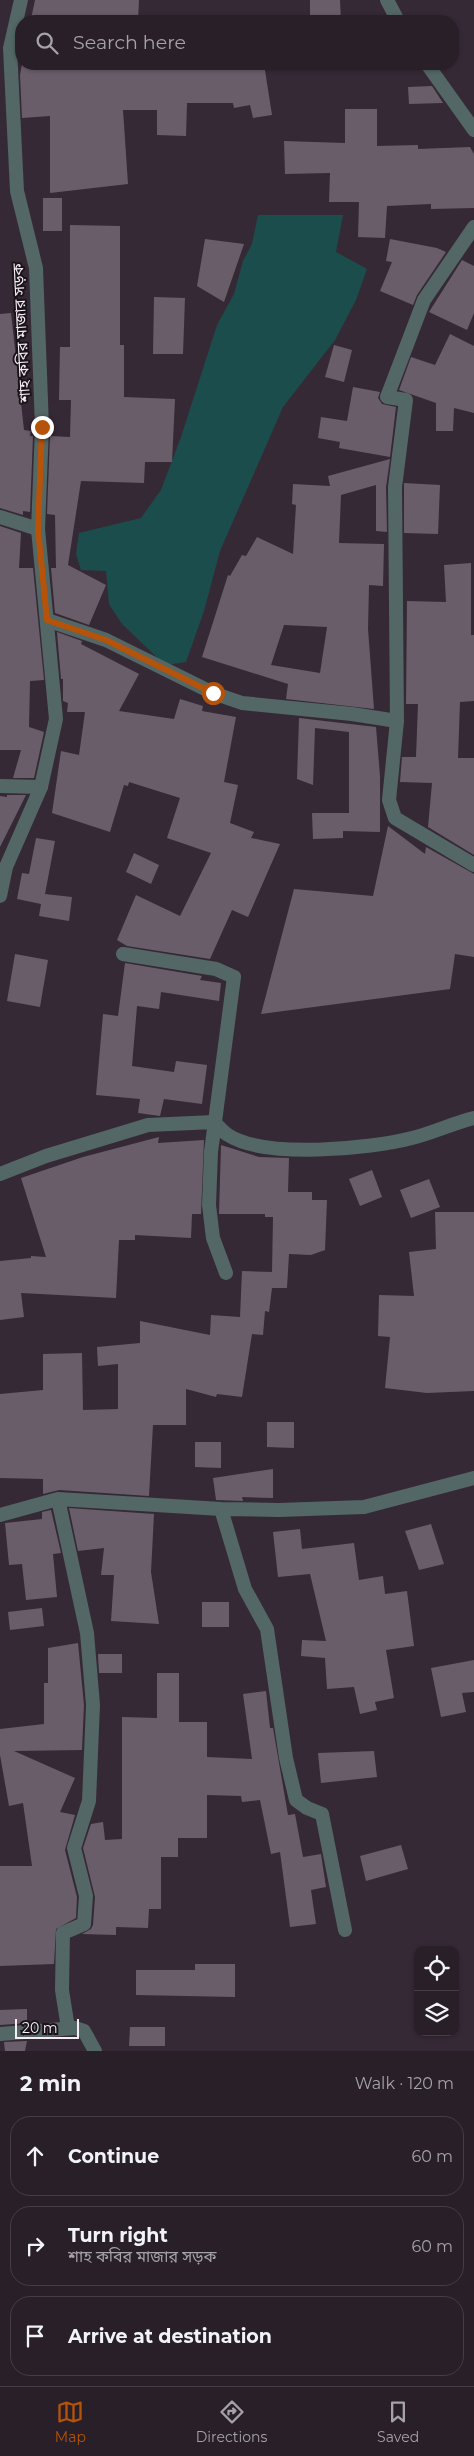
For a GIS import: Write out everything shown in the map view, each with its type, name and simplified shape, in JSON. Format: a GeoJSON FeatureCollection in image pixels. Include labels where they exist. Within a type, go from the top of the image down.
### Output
{"type":"FeatureCollection","features":[{"type":"Feature","properties":{"kind":"street","name":"শাহ কবির মাজার সড়ক"},"geometry":{"type":"LineString","coordinates":[[18,15],[21,0]]}},
{"type":"Feature","properties":{"kind":"street"},"geometry":{"type":"LineString","coordinates":[[387,0],[395,15]]}},
{"type":"Feature","properties":{"kind":"street","name":"শাহ কবির মাজার সড়ক"},"geometry":{"type":"LineString","coordinates":[[0,896],[6,867],[41,787],[56,719],[38,529],[42,427],[36,268],[17,191],[10,48],[15,26]]}},
{"type":"Feature","properties":{"kind":"street"},"geometry":{"type":"LineString","coordinates":[[431,70],[474,130]]}},
{"type":"Feature","properties":{"kind":"street"},"geometry":{"type":"LineString","coordinates":[[474,227],[424,300],[387,397],[406,400],[395,496],[397,721],[389,800],[396,818],[474,865]]}},
{"type":"Feature","properties":{"kind":"street"},"geometry":{"type":"LineString","coordinates":[[0,517],[38,529]]}},
{"type":"Feature","properties":{"kind":"street"},"geometry":{"type":"LineString","coordinates":[[47,620],[106,640],[213,693],[242,703],[352,714],[397,721]]}},
{"type":"Feature","properties":{"kind":"street"},"geometry":{"type":"LineString","coordinates":[[0,786],[41,787]]}},
{"type":"Feature","properties":{"kind":"street"},"geometry":{"type":"LineString","coordinates":[[123,954],[216,969],[234,977],[220,1093],[210,1152],[209,1205],[213,1238],[226,1272]]}},
{"type":"Feature","properties":{"kind":"street"},"geometry":{"type":"LineString","coordinates":[[0,1174],[46,1156],[148,1125],[214,1122],[228,1135],[258,1146],[362,1148],[413,1138],[474,1118]]}},
{"type":"Feature","properties":{"kind":"street"},"geometry":{"type":"LineString","coordinates":[[0,1515],[58,1499],[221,1509],[279,1510],[364,1507],[474,1478]]}},
{"type":"Feature","properties":{"kind":"street"},"geometry":{"type":"LineString","coordinates":[[58,1499],[87,1632],[93,1705],[89,1801],[74,1848],[86,1896],[84,1924],[63,1933],[62,1990],[68,2028]]}},
{"type":"Feature","properties":{"kind":"street"},"geometry":{"type":"LineString","coordinates":[[221,1509],[245,1589],[267,1629],[277,1704],[293,1792],[296,1800],[307,1808],[322,1814],[345,1930]]}},
{"type":"Feature","properties":{"kind":"street"},"geometry":{"type":"LineString","coordinates":[[0,2034],[68,2028],[84,2031],[95,2051]]}},
{"type":"Feature","properties":{"kind":"shaded area"},"geometry":{"type":"Polygon","coordinates":[[[258,215],[343,215],[336,252],[367,269],[356,300],[335,340],[283,407],[220,551],[204,611],[186,662],[165,665],[122,624],[109,604],[106,571],[81,570],[76,554],[79,533],[141,518],[161,490],[181,437],[217,325],[234,294],[243,261],[252,244],[258,215]]]}},
{"type":"Feature","properties":{"kind":"building"},"geometry":{"type":"Polygon","coordinates":[[[35,0],[139,0],[138,15],[32,15],[35,0]]]}},
{"type":"Feature","properties":{"kind":"building"},"geometry":{"type":"Polygon","coordinates":[[[310,0],[340,0],[341,15],[310,15],[310,0]]]}},
{"type":"Feature","properties":{"kind":"building"},"geometry":{"type":"Polygon","coordinates":[[[21,70],[265,70],[272,115],[253,118],[250,105],[234,108],[233,103],[187,103],[186,136],[157,135],[157,110],[123,110],[128,184],[50,193],[50,116],[22,118],[21,70]]]}},
{"type":"Feature","properties":{"kind":"building"},"geometry":{"type":"Polygon","coordinates":[[[432,86],[443,103],[409,104],[408,87],[432,86]]]}},
{"type":"Feature","properties":{"kind":"building"},"geometry":{"type":"Polygon","coordinates":[[[345,109],[377,109],[377,146],[418,145],[418,149],[470,147],[474,154],[474,208],[431,209],[431,204],[387,206],[385,238],[358,237],[359,202],[329,202],[330,173],[285,174],[284,141],[345,143],[345,109]]]}},
{"type":"Feature","properties":{"kind":"building"},"geometry":{"type":"Polygon","coordinates":[[[43,198],[62,198],[62,231],[43,231],[43,198]]]}},
{"type":"Feature","properties":{"kind":"building"},"geometry":{"type":"Polygon","coordinates":[[[70,225],[120,226],[120,345],[124,345],[124,397],[175,399],[172,462],[145,462],[144,483],[81,481],[68,565],[106,585],[89,625],[55,613],[51,568],[56,568],[55,515],[47,514],[50,436],[70,437],[71,400],[59,400],[60,347],[70,347],[70,225]]]}},
{"type":"Feature","properties":{"kind":"building"},"geometry":{"type":"Polygon","coordinates":[[[205,239],[244,244],[224,302],[197,286],[205,239]]]}},
{"type":"Feature","properties":{"kind":"building"},"geometry":{"type":"Polygon","coordinates":[[[390,239],[437,248],[446,252],[417,295],[413,305],[380,291],[392,262],[386,261],[390,239]]]}},
{"type":"Feature","properties":{"kind":"building"},"geometry":{"type":"Polygon","coordinates":[[[462,260],[474,266],[474,313],[467,330],[429,312],[462,260]]]}},
{"type":"Feature","properties":{"kind":"building"},"geometry":{"type":"Polygon","coordinates":[[[154,297],[185,298],[183,354],[153,354],[154,297]]]}},
{"type":"Feature","properties":{"kind":"building"},"geometry":{"type":"Polygon","coordinates":[[[11,313],[24,430],[31,431],[30,436],[33,436],[30,512],[23,511],[23,515],[0,508],[0,314],[11,313]]]}},
{"type":"Feature","properties":{"kind":"building"},"geometry":{"type":"Polygon","coordinates":[[[450,334],[474,346],[474,413],[454,408],[453,431],[436,431],[436,403],[399,390],[411,357],[435,365],[450,334]]]}},
{"type":"Feature","properties":{"kind":"building"},"geometry":{"type":"Polygon","coordinates":[[[334,345],[352,350],[344,382],[325,377],[334,345]]]}},
{"type":"Feature","properties":{"kind":"building"},"geometry":{"type":"Polygon","coordinates":[[[353,387],[380,392],[378,398],[382,404],[396,407],[390,457],[339,448],[340,442],[318,438],[321,417],[347,421],[353,387]]]}},
{"type":"Feature","properties":{"kind":"building"},"geometry":{"type":"Polygon","coordinates":[[[390,459],[386,487],[387,532],[376,531],[376,485],[341,495],[339,543],[384,544],[383,586],[369,585],[368,629],[374,709],[286,699],[288,684],[202,657],[228,575],[230,576],[242,555],[246,556],[257,537],[293,554],[296,505],[292,504],[293,484],[330,486],[328,476],[390,459]],[[284,625],[271,665],[320,673],[327,627],[284,625]]]}},
{"type":"Feature","properties":{"kind":"building"},"geometry":{"type":"Polygon","coordinates":[[[404,483],[440,485],[438,534],[404,533],[404,483]]]}},
{"type":"Feature","properties":{"kind":"building"},"geometry":{"type":"Polygon","coordinates":[[[0,526],[21,533],[19,568],[33,568],[44,680],[30,681],[29,727],[44,732],[34,778],[13,778],[21,750],[0,750],[0,526]]]}},
{"type":"Feature","properties":{"kind":"building"},"geometry":{"type":"Polygon","coordinates":[[[471,563],[471,635],[474,635],[474,701],[460,702],[458,758],[474,758],[474,855],[428,827],[432,783],[400,782],[402,757],[416,757],[418,704],[406,704],[407,601],[446,602],[444,565],[471,563]]]}},
{"type":"Feature","properties":{"kind":"building"},"geometry":{"type":"Polygon","coordinates":[[[57,632],[82,641],[81,644],[139,674],[119,711],[174,719],[180,699],[203,706],[202,711],[236,717],[224,782],[238,785],[230,823],[254,832],[251,838],[280,844],[248,917],[232,910],[210,959],[127,946],[117,940],[136,895],[180,916],[211,853],[167,838],[180,798],[129,782],[128,786],[124,785],[110,832],[52,813],[61,751],[79,755],[85,712],[67,712],[68,703],[63,701],[63,679],[61,679],[57,632]]]}},
{"type":"Feature","properties":{"kind":"building"},"geometry":{"type":"Polygon","coordinates":[[[299,718],[376,727],[380,776],[380,832],[343,831],[343,838],[313,839],[312,813],[349,813],[349,732],[315,728],[313,785],[297,779],[299,718]]]}},
{"type":"Feature","properties":{"kind":"building"},"geometry":{"type":"Polygon","coordinates":[[[7,795],[26,795],[0,847],[0,796],[7,797],[7,795]]]}},
{"type":"Feature","properties":{"kind":"building"},"geometry":{"type":"Polygon","coordinates":[[[388,826],[425,854],[426,847],[474,874],[474,957],[455,954],[450,989],[261,1014],[294,889],[373,896],[388,826]]]}},
{"type":"Feature","properties":{"kind":"building"},"geometry":{"type":"Polygon","coordinates":[[[36,838],[55,841],[45,894],[72,897],[69,921],[39,916],[41,904],[17,899],[22,873],[29,874],[36,838]]]}},
{"type":"Feature","properties":{"kind":"building"},"geometry":{"type":"Polygon","coordinates":[[[134,853],[159,865],[151,884],[126,872],[134,853]]]}},
{"type":"Feature","properties":{"kind":"building"},"geometry":{"type":"Polygon","coordinates":[[[15,954],[48,960],[40,1007],[7,1001],[15,954]]]}},
{"type":"Feature","properties":{"kind":"building"},"geometry":{"type":"Polygon","coordinates":[[[125,963],[202,976],[200,980],[221,983],[219,1001],[161,992],[159,1009],[137,1006],[132,1066],[174,1072],[176,1061],[207,1065],[202,1104],[164,1099],[160,1116],[138,1113],[140,1099],[96,1095],[103,1014],[118,1016],[125,963]]]}},
{"type":"Feature","properties":{"kind":"building"},"geometry":{"type":"Polygon","coordinates":[[[159,1137],[158,1143],[204,1140],[201,1214],[192,1214],[191,1238],[135,1235],[135,1240],[119,1240],[116,1298],[21,1293],[24,1317],[0,1320],[0,1261],[31,1258],[31,1256],[46,1257],[21,1178],[83,1157],[159,1137]]]}},
{"type":"Feature","properties":{"kind":"building"},"geometry":{"type":"Polygon","coordinates":[[[221,1145],[259,1157],[289,1158],[288,1192],[312,1192],[312,1200],[327,1200],[325,1250],[311,1255],[289,1254],[287,1288],[272,1288],[269,1312],[265,1311],[263,1335],[252,1334],[242,1397],[217,1394],[216,1397],[186,1389],[186,1425],[153,1425],[149,1496],[59,1490],[43,1494],[43,1479],[0,1478],[0,1394],[43,1390],[43,1354],[82,1353],[83,1410],[118,1409],[118,1364],[98,1366],[97,1347],[140,1343],[140,1321],[210,1335],[211,1315],[240,1317],[242,1271],[272,1272],[273,1217],[265,1217],[265,1214],[219,1214],[221,1145]]]}},
{"type":"Feature","properties":{"kind":"building"},"geometry":{"type":"Polygon","coordinates":[[[372,1170],[382,1197],[360,1206],[349,1179],[372,1170]]]}},
{"type":"Feature","properties":{"kind":"building"},"geometry":{"type":"Polygon","coordinates":[[[429,1179],[440,1207],[411,1218],[400,1190],[429,1179]]]}},
{"type":"Feature","properties":{"kind":"building"},"geometry":{"type":"Polygon","coordinates":[[[435,1212],[474,1212],[474,1391],[427,1393],[385,1388],[390,1337],[378,1336],[379,1295],[414,1296],[409,1252],[436,1249],[435,1212]]]}},
{"type":"Feature","properties":{"kind":"building"},"geometry":{"type":"Polygon","coordinates":[[[267,1422],[294,1422],[294,1448],[267,1447],[267,1422]]]}},
{"type":"Feature","properties":{"kind":"building"},"geometry":{"type":"Polygon","coordinates":[[[195,1442],[221,1442],[221,1468],[195,1467],[195,1442]]]}},
{"type":"Feature","properties":{"kind":"building"},"geometry":{"type":"Polygon","coordinates":[[[273,1469],[273,1498],[242,1497],[243,1501],[216,1500],[213,1478],[273,1469]]]}},
{"type":"Feature","properties":{"kind":"building"},"geometry":{"type":"Polygon","coordinates":[[[69,1508],[154,1514],[151,1572],[159,1624],[111,1621],[114,1575],[101,1575],[104,1548],[78,1551],[69,1508]]]}},
{"type":"Feature","properties":{"kind":"building"},"geometry":{"type":"Polygon","coordinates":[[[51,1510],[61,1553],[53,1554],[57,1597],[26,1600],[22,1564],[9,1565],[5,1523],[42,1519],[42,1512],[51,1510]]]}},
{"type":"Feature","properties":{"kind":"building"},"geometry":{"type":"Polygon","coordinates":[[[431,1524],[444,1564],[419,1570],[405,1531],[431,1524]]]}},
{"type":"Feature","properties":{"kind":"building"},"geometry":{"type":"Polygon","coordinates":[[[300,1529],[302,1549],[354,1543],[359,1580],[383,1576],[385,1594],[407,1591],[414,1646],[386,1650],[394,1698],[375,1702],[377,1710],[360,1714],[354,1687],[327,1689],[325,1658],[301,1656],[302,1640],[326,1641],[310,1574],[278,1577],[273,1532],[300,1529]]]}},
{"type":"Feature","properties":{"kind":"building"},"geometry":{"type":"Polygon","coordinates":[[[202,1602],[229,1602],[229,1627],[202,1627],[202,1602]]]}},
{"type":"Feature","properties":{"kind":"building"},"geometry":{"type":"Polygon","coordinates":[[[42,1608],[44,1626],[10,1630],[8,1612],[42,1608]]]}},
{"type":"Feature","properties":{"kind":"building"},"geometry":{"type":"Polygon","coordinates":[[[78,1643],[84,1705],[82,1750],[14,1751],[75,1778],[60,1812],[75,1815],[65,1850],[77,1897],[76,1918],[56,1929],[54,1964],[0,1966],[0,1866],[32,1866],[23,1803],[9,1806],[0,1755],[0,1729],[44,1724],[44,1683],[48,1683],[48,1648],[78,1643]]]}},
{"type":"Feature","properties":{"kind":"building"},"geometry":{"type":"Polygon","coordinates":[[[98,1654],[122,1654],[122,1673],[99,1673],[98,1654]]]}},
{"type":"Feature","properties":{"kind":"building"},"geometry":{"type":"Polygon","coordinates":[[[474,1660],[474,1692],[462,1693],[466,1712],[441,1717],[431,1668],[474,1660]]]}},
{"type":"Feature","properties":{"kind":"building"},"geometry":{"type":"Polygon","coordinates":[[[157,1673],[179,1673],[179,1722],[207,1722],[207,1757],[252,1759],[243,1694],[266,1691],[270,1728],[273,1728],[288,1815],[295,1814],[303,1857],[321,1854],[326,1887],[311,1890],[316,1924],[290,1927],[280,1852],[271,1854],[260,1800],[242,1802],[241,1796],[207,1795],[207,1838],[178,1838],[178,1857],[161,1857],[161,1909],[149,1909],[148,1928],[116,1927],[116,1935],[82,1934],[91,1929],[93,1925],[95,1897],[83,1848],[91,1824],[103,1822],[105,1840],[122,1839],[122,1717],[157,1718],[157,1673]]]}},
{"type":"Feature","properties":{"kind":"building"},"geometry":{"type":"Polygon","coordinates":[[[374,1751],[377,1777],[321,1783],[318,1753],[374,1751]]]}},
{"type":"Feature","properties":{"kind":"building"},"geometry":{"type":"Polygon","coordinates":[[[401,1845],[408,1869],[366,1881],[360,1856],[401,1845]]]}},
{"type":"Feature","properties":{"kind":"building"},"geometry":{"type":"Polygon","coordinates":[[[195,1964],[235,1964],[235,1997],[136,1995],[136,1970],[195,1970],[195,1964]]]}},
{"type":"Feature","properties":{"kind":"building"},"geometry":{"type":"Polygon","coordinates":[[[27,2009],[27,2023],[0,2025],[0,2010],[27,2009]]]}},
{"type":"Feature","properties":{"kind":"building"},"geometry":{"type":"Polygon","coordinates":[[[130,2027],[165,2027],[165,2046],[129,2046],[130,2027]]]}},
{"type":"Feature","properties":{"kind":"building"},"geometry":{"type":"Polygon","coordinates":[[[27,2041],[25,2051],[5,2051],[4,2042],[27,2041]]]}},
{"type":"Feature","properties":{"kind":"route"},"geometry":{"type":"LineString","coordinates":[[42,427],[38,529],[47,620],[106,640],[213,693]]}}]}
